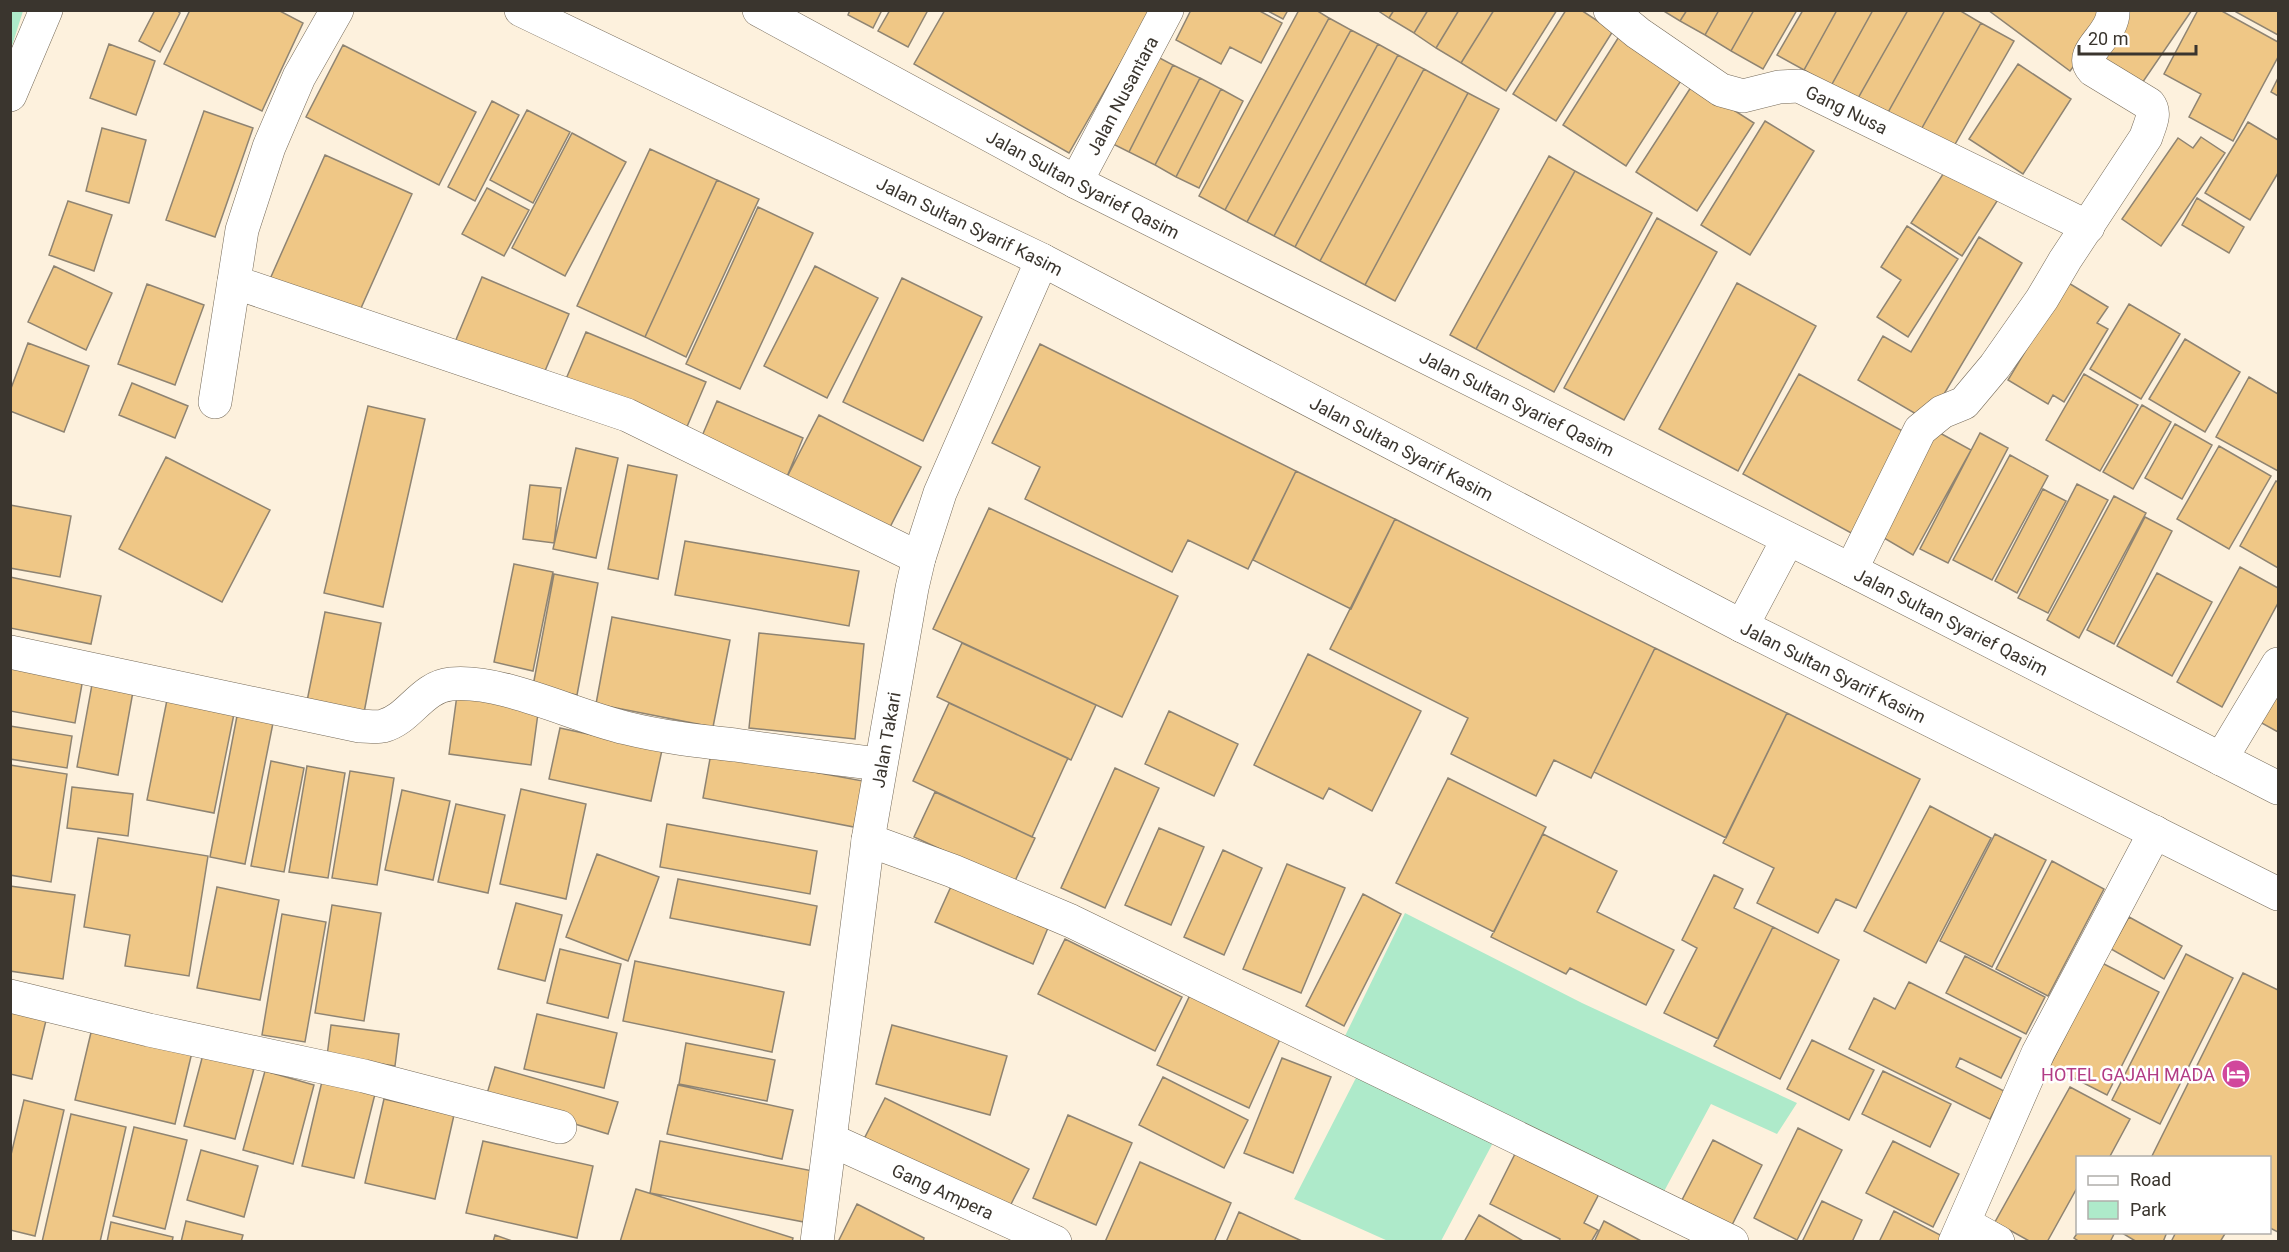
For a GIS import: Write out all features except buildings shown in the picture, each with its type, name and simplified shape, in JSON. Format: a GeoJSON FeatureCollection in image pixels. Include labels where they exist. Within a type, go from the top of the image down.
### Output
{"type":"FeatureCollection","features":[{"type":"Feature","properties":{"kind":"street"},"geometry":{"type":"LineString","coordinates":[[10,95],[46,10]]}},
{"type":"Feature","properties":{"kind":"street"},"geometry":{"type":"LineString","coordinates":[[215,402],[242,230],[269,147],[299,77],[337,10]]}},
{"type":"Feature","properties":{"kind":"street","name":"Jalan Sultan Syarif Kasim"},"geometry":{"type":"LineString","coordinates":[[521,10],[1042,260],[1742,626],[2278,894]]}},
{"type":"Feature","properties":{"kind":"street","name":"Jalan Sultan Syarief Qasim"},"geometry":{"type":"LineString","coordinates":[[759,10],[1077,182],[1788,538],[2278,788]]}},
{"type":"Feature","properties":{"kind":"street","name":"Jalan Nusantara"},"geometry":{"type":"LineString","coordinates":[[1077,182],[1167,10]]}},
{"type":"Feature","properties":{"kind":"street","name":"Gang Nusa"},"geometry":{"type":"LineString","coordinates":[[1610,10],[1638,33],[1721,90],[1743,96],[1779,87],[1799,86],[2088,227]]}},
{"type":"Feature","properties":{"kind":"street"},"geometry":{"type":"LineString","coordinates":[[1851,570],[1920,430],[1942,412],[1964,403],[1995,366],[2042,299],[2146,137],[2153,115],[2153,109],[2149,104],[2088,65],[2091,52],[2110,28],[2114,18],[2113,10]]}},
{"type":"Feature","properties":{"kind":"street","name":"Jalan Takari"},"geometry":{"type":"LineString","coordinates":[[817,1242],[879,764],[919,558],[940,493],[1042,260]]}},
{"type":"Feature","properties":{"kind":"street"},"geometry":{"type":"LineString","coordinates":[[234,282],[627,415],[919,558]]}},
{"type":"Feature","properties":{"kind":"street"},"geometry":{"type":"LineString","coordinates":[[1742,626],[1788,538]]}},
{"type":"Feature","properties":{"kind":"street"},"geometry":{"type":"LineString","coordinates":[[10,652],[360,726],[382,727],[403,716],[426,693],[449,684],[476,685],[517,693],[582,716],[661,735],[879,764]]}},
{"type":"Feature","properties":{"kind":"street"},"geometry":{"type":"LineString","coordinates":[[2221,759],[2278,664]]}},
{"type":"Feature","properties":{"kind":"street"},"geometry":{"type":"LineString","coordinates":[[1998,1242],[1960,1232],[2038,1053],[2155,832]]}},
{"type":"Feature","properties":{"kind":"street"},"geometry":{"type":"LineString","coordinates":[[868,840],[953,871],[1071,921],[1732,1242]]}},
{"type":"Feature","properties":{"kind":"street"},"geometry":{"type":"LineString","coordinates":[[10,996],[149,1030],[364,1076],[560,1127]]}},
{"type":"Feature","properties":{"kind":"street","name":"Gang Ampera"},"geometry":{"type":"LineString","coordinates":[[831,1140],[1055,1242]]}},
{"type":"Feature","properties":{"kind":"green space"},"geometry":{"type":"Polygon","coordinates":[[[10,11],[23,11],[11,49],[10,11]]]}},
{"type":"Feature","properties":{"kind":"green space"},"geometry":{"type":"Polygon","coordinates":[[[1405,913],[1582,1003],[1797,1103],[1777,1134],[1711,1104],[1661,1197],[1345,1036],[1405,913]]]}},
{"type":"Feature","properties":{"kind":"green space"},"geometry":{"type":"Polygon","coordinates":[[[1360,1070],[1496,1137],[1441,1241],[1388,1241],[1294,1199],[1360,1070]]]}},
{"type":"Feature","properties":{"kind":"place","name":"HOTEL GAJAH MADA"},"geometry":{"type":"Point","coordinates":[2236,1074]}}]}
